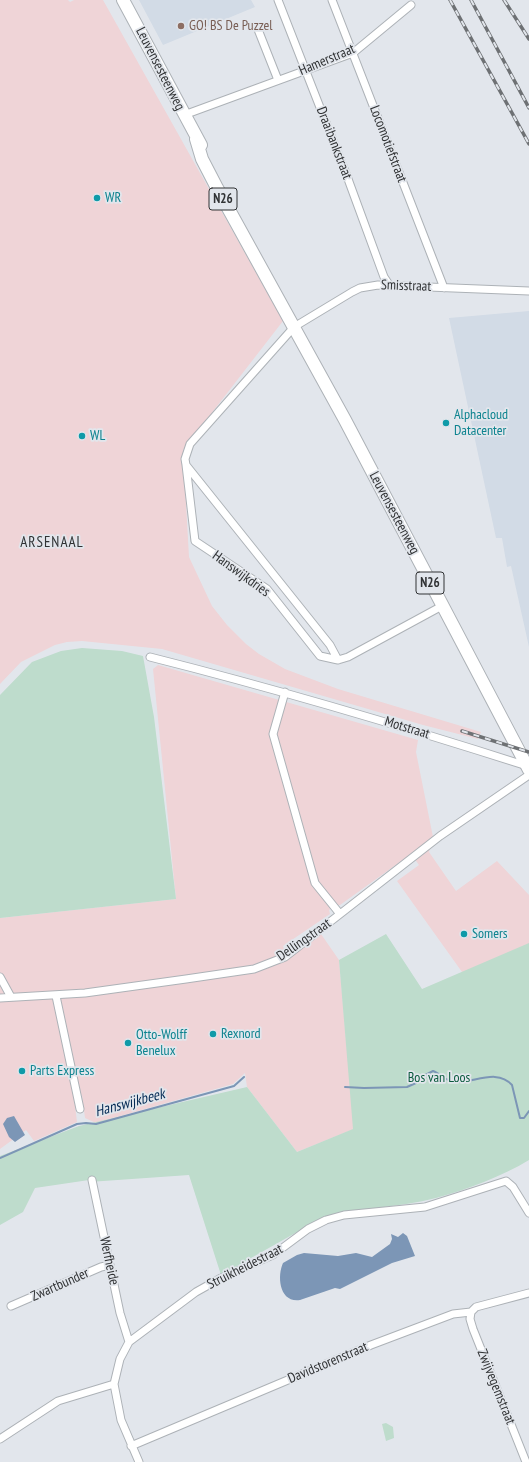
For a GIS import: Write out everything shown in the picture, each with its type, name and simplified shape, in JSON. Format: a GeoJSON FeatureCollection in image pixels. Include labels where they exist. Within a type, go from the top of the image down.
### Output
{"type":"FeatureCollection","features":[{"type":"Feature","properties":{"kind":"main road","name":"Leuvensesteenweg"},"geometry":{"type":"LineString","coordinates":[[123,0],[196,139],[258,252],[257,258],[375,476],[528,770]]}},
{"type":"Feature","properties":{"kind":"street","name":"Draaibankstraat"},"geometry":{"type":"LineString","coordinates":[[278,0],[384,277],[390,286]]}},
{"type":"Feature","properties":{"kind":"street","name":"Locomotiefstraat"},"geometry":{"type":"LineString","coordinates":[[332,0],[444,288]]}},
{"type":"Feature","properties":{"kind":"street","name":"Hamerstraat"},"geometry":{"type":"LineString","coordinates":[[184,115],[353,53],[410,5]]}},
{"type":"Feature","properties":{"kind":"street"},"geometry":{"type":"LineString","coordinates":[[257,27],[278,80]]}},
{"type":"Feature","properties":{"kind":"street","name":"Smisstraat"},"geometry":{"type":"LineString","coordinates":[[294,328],[360,288],[378,285],[529,291]]}},
{"type":"Feature","properties":{"kind":"street","name":"Hanswijkdries"},"geometry":{"type":"LineString","coordinates":[[294,328],[190,444],[185,459],[195,541],[267,589],[320,656],[338,660]]}},
{"type":"Feature","properties":{"kind":"street","name":"Hanswijkdries"},"geometry":{"type":"LineString","coordinates":[[186,465],[330,645],[338,660]]}},
{"type":"Feature","properties":{"kind":"street"},"geometry":{"type":"LineString","coordinates":[[338,660],[348,657],[442,606]]}},
{"type":"Feature","properties":{"kind":"street","name":"Motstraat"},"geometry":{"type":"LineString","coordinates":[[150,657],[285,692],[391,723],[528,770]]}},
{"type":"Feature","properties":{"kind":"street"},"geometry":{"type":"LineString","coordinates":[[285,692],[273,734],[315,883],[340,914]]}},
{"type":"Feature","properties":{"kind":"street","name":"Dellingstraat"},"geometry":{"type":"LineString","coordinates":[[0,998],[56,996],[254,970],[285,957],[440,836],[528,770]]}},
{"type":"Feature","properties":{"kind":"street"},"geometry":{"type":"LineString","coordinates":[[0,977],[11,997]]}},
{"type":"Feature","properties":{"kind":"street"},"geometry":{"type":"LineString","coordinates":[[56,996],[80,1109]]}},
{"type":"Feature","properties":{"kind":"street","name":"Werfheide"},"geometry":{"type":"LineString","coordinates":[[92,1180],[122,1321],[129,1342]]}},
{"type":"Feature","properties":{"kind":"street","name":"Struikheidestraat"},"geometry":{"type":"LineString","coordinates":[[139,1462],[121,1420],[114,1384],[120,1359],[129,1342],[196,1292],[221,1278],[273,1255],[308,1230],[326,1220],[344,1215],[425,1206],[503,1181],[509,1181],[529,1212]]}},
{"type":"Feature","properties":{"kind":"street","name":"Zwartbunder"},"geometry":{"type":"LineString","coordinates":[[11,1306],[101,1267],[110,1265]]}},
{"type":"Feature","properties":{"kind":"street","name":"Davidstorenstraat"},"geometry":{"type":"LineString","coordinates":[[131,1446],[370,1345],[453,1314],[471,1312],[476,1307],[529,1293]]}},
{"type":"Feature","properties":{"kind":"street","name":"Zwijvegemstraat"},"geometry":{"type":"LineString","coordinates":[[471,1312],[470,1319],[473,1329],[526,1462]]}},
{"type":"Feature","properties":{"kind":"street"},"geometry":{"type":"LineString","coordinates":[[0,1439],[58,1401],[114,1384]]}},
{"type":"Feature","properties":{"kind":"shaded area"},"geometry":{"type":"Polygon","coordinates":[[[0,0],[68,0],[70,2],[74,0],[103,0],[283,321],[183,450],[189,557],[212,606],[227,625],[246,644],[259,654],[285,669],[338,689],[481,732],[478,739],[423,725],[162,649],[82,641],[67,642],[55,645],[21,662],[0,684],[0,0]]]}},
{"type":"Feature","properties":{"kind":"shaded area","name":"GO! BS De Puzzel"},"geometry":{"type":"Polygon","coordinates":[[[139,0],[251,0],[255,7],[163,45],[139,0]]]}},
{"type":"Feature","properties":{"kind":"shaded area"},"geometry":{"type":"Polygon","coordinates":[[[529,311],[529,647],[511,566],[507,567],[502,538],[496,538],[449,318],[529,311]]]}},
{"type":"Feature","properties":{"kind":"shaded area"},"geometry":{"type":"Polygon","coordinates":[[[158,665],[418,740],[416,752],[433,837],[429,852],[456,891],[497,861],[529,895],[529,968],[467,979],[397,881],[419,865],[411,854],[340,905],[336,905],[329,910],[330,914],[283,946],[287,957],[321,934],[339,960],[354,1129],[297,1152],[247,1087],[245,1073],[233,1084],[96,1123],[85,1118],[82,1095],[74,1097],[77,1122],[34,1141],[26,1130],[0,1149],[0,918],[176,899],[153,669],[158,665]]]}},
{"type":"Feature","properties":{"kind":"green space"},"geometry":{"type":"Polygon","coordinates":[[[82,648],[122,651],[143,656],[154,717],[176,899],[0,918],[0,695],[32,662],[61,651],[82,648]]]}},
{"type":"Feature","properties":{"kind":"green space","name":"Bos van Loos"},"geometry":{"type":"Polygon","coordinates":[[[386,934],[422,989],[529,943],[529,1160],[484,1182],[436,1198],[408,1204],[336,1214],[322,1218],[221,1275],[189,1175],[89,1182],[89,1180],[35,1188],[23,1212],[0,1225],[0,1156],[79,1126],[247,1087],[297,1152],[353,1129],[339,960],[386,934]]]}},
{"type":"Feature","properties":{"kind":"green space"},"geometry":{"type":"Polygon","coordinates":[[[386,1423],[393,1427],[394,1438],[386,1441],[382,1424],[386,1423]]]}},
{"type":"Feature","properties":{"kind":"water"},"geometry":{"type":"Polygon","coordinates":[[[14,1116],[25,1135],[15,1142],[9,1137],[3,1124],[7,1118],[14,1116]]]}},
{"type":"Feature","properties":{"kind":"water"},"geometry":{"type":"Polygon","coordinates":[[[403,1233],[407,1236],[415,1256],[392,1263],[340,1289],[335,1288],[300,1300],[293,1300],[288,1297],[281,1288],[280,1275],[283,1263],[297,1255],[304,1253],[338,1256],[356,1253],[372,1257],[390,1244],[392,1239],[391,1234],[398,1237],[403,1233]]]}},
{"type":"Feature","properties":{"kind":"waterway","name":"Hanswijkbeek"},"geometry":{"type":"LineString","coordinates":[[345,1087],[407,1087],[416,1083],[416,1080],[433,1071],[452,1082],[462,1082],[492,1077],[506,1080],[512,1085],[520,1118],[524,1118],[529,1111]]}},
{"type":"Feature","properties":{"kind":"waterway","name":"Hanswijkbeek"},"geometry":{"type":"LineString","coordinates":[[0,1158],[77,1124],[96,1124],[234,1086],[244,1077]]}},
{"type":"Feature","properties":{"kind":"railway"},"geometry":{"type":"LineString","coordinates":[[450,0],[529,144]]}},
{"type":"Feature","properties":{"kind":"railway"},"geometry":{"type":"LineString","coordinates":[[471,0],[529,108]]}},
{"type":"Feature","properties":{"kind":"railway"},"geometry":{"type":"LineString","coordinates":[[504,0],[529,39]]}},
{"type":"Feature","properties":{"kind":"railway"},"geometry":{"type":"LineString","coordinates":[[462,731],[529,752]]}},
{"type":"Feature","properties":{"kind":"place","name":"GO! BS De Puzzel"},"geometry":{"type":"Point","coordinates":[181,26]}},
{"type":"Feature","properties":{"kind":"place","name":"WR"},"geometry":{"type":"Point","coordinates":[97,198]}},
{"type":"Feature","properties":{"kind":"place","name":"Alphacloud Datacenter"},"geometry":{"type":"Point","coordinates":[446,423]}},
{"type":"Feature","properties":{"kind":"place","name":"WL"},"geometry":{"type":"Point","coordinates":[82,436]}},
{"type":"Feature","properties":{"kind":"place","name":"Somers"},"geometry":{"type":"Point","coordinates":[464,934]}},
{"type":"Feature","properties":{"kind":"place","name":"Rexnord"},"geometry":{"type":"Point","coordinates":[213,1034]}},
{"type":"Feature","properties":{"kind":"place","name":"Otto-Wolff Benelux"},"geometry":{"type":"Point","coordinates":[128,1043]}},
{"type":"Feature","properties":{"kind":"place","name":"Parts Express"},"geometry":{"type":"Point","coordinates":[22,1071]}},
{"type":"Feature","properties":{"kind":"district","name":"ARSENAAL"},"geometry":{"type":"Point","coordinates":[52,543]}}]}
